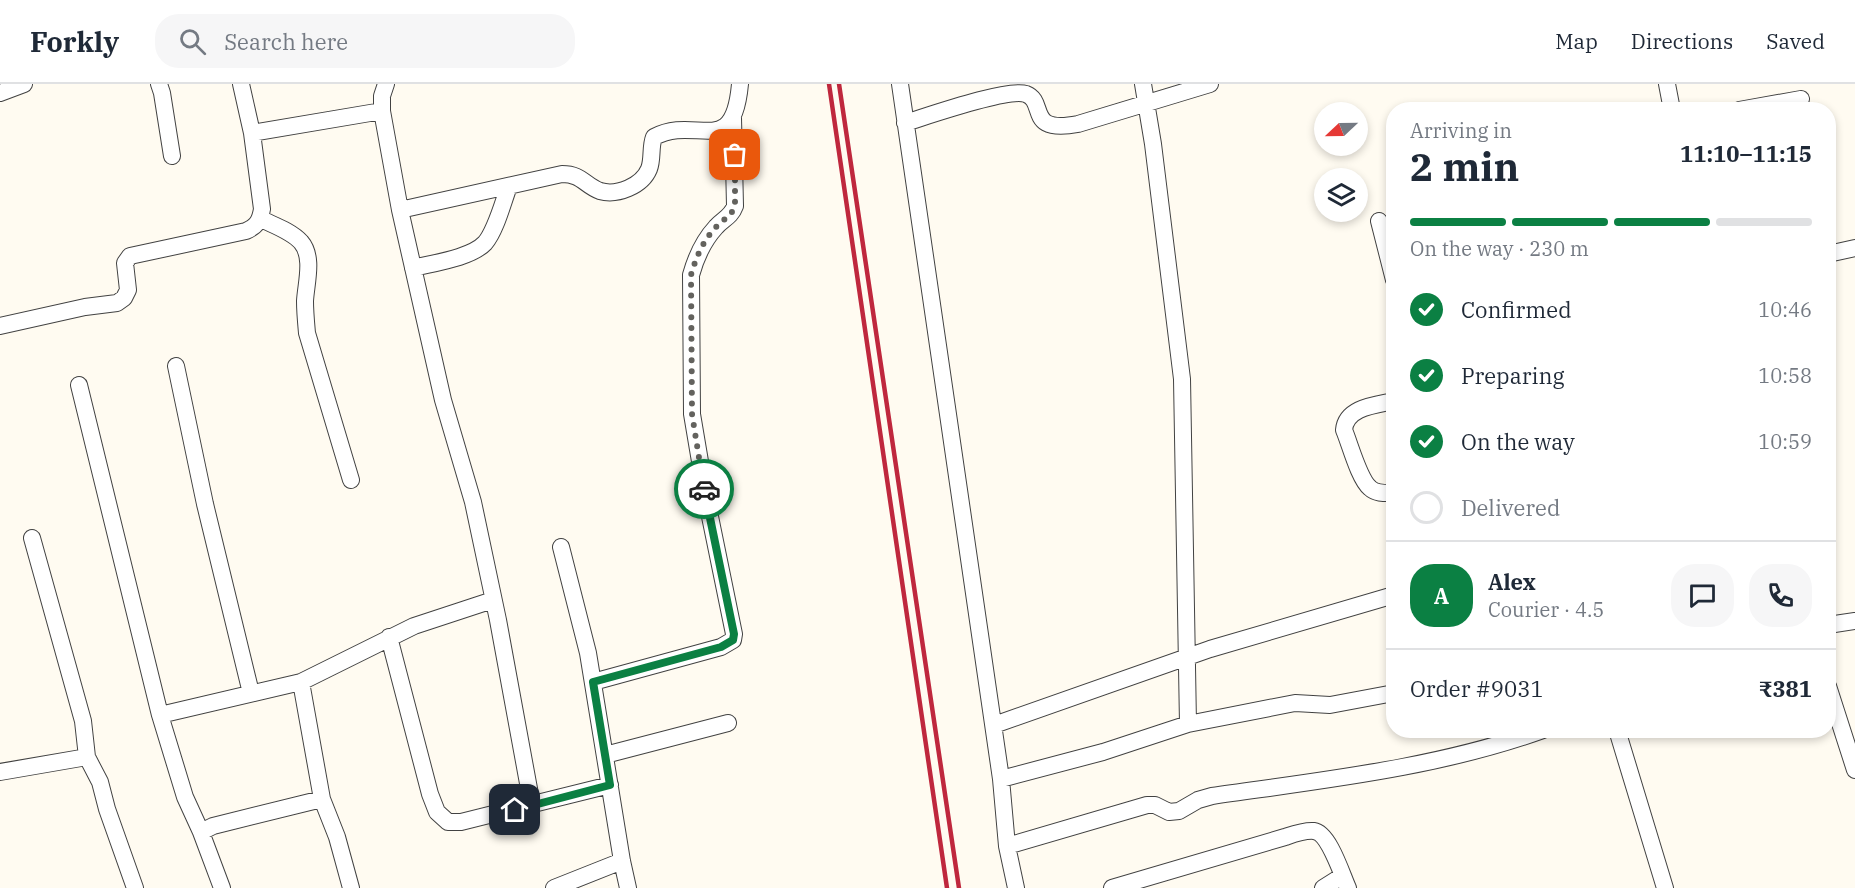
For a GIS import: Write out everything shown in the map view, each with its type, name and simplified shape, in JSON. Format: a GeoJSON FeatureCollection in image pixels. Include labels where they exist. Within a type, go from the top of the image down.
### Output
{"type":"FeatureCollection","features":[{"type":"Feature","properties":{"kind":"street"},"geometry":{"type":"LineString","coordinates":[[0,93],[24,84]]}},
{"type":"Feature","properties":{"kind":"street"},"geometry":{"type":"LineString","coordinates":[[159,84],[172,156]]}},
{"type":"Feature","properties":{"kind":"street"},"geometry":{"type":"LineString","coordinates":[[0,326],[85,307],[117,303],[124,298],[128,290],[125,263],[130,256],[246,231],[255,227],[261,219],[262,209],[252,133],[241,84]]}},
{"type":"Feature","properties":{"kind":"street"},"geometry":{"type":"LineString","coordinates":[[386,84],[382,96],[382,111],[400,210],[443,400],[473,502],[532,806]]}},
{"type":"Feature","properties":{"kind":"street"},"geometry":{"type":"LineString","coordinates":[[400,210],[562,174],[573,174],[582,178],[592,188],[604,192],[633,186],[644,179],[649,168],[654,136],[673,129],[714,131],[724,128],[733,118],[738,105],[740,84]]}},
{"type":"Feature","properties":{"kind":"street"},"geometry":{"type":"LineString","coordinates":[[900,84],[994,725],[1008,846],[1016,888]]}},
{"type":"Feature","properties":{"kind":"street"},"geometry":{"type":"LineString","coordinates":[[1143,84],[1182,378],[1188,724]]}},
{"type":"Feature","properties":{"kind":"street"},"geometry":{"type":"LineString","coordinates":[[905,123],[983,100],[1026,94],[1032,99],[1040,117],[1049,125],[1061,127],[1078,124],[1210,84]]}},
{"type":"Feature","properties":{"kind":"street"},"geometry":{"type":"LineString","coordinates":[[1667,84],[1670,102]]}},
{"type":"Feature","properties":{"kind":"street"},"geometry":{"type":"LineString","coordinates":[[1784,102],[1801,99]]}},
{"type":"Feature","properties":{"kind":"street"},"geometry":{"type":"LineString","coordinates":[[252,133],[382,111]]}},
{"type":"Feature","properties":{"kind":"street"},"geometry":{"type":"LineString","coordinates":[[593,682],[721,647],[733,640],[734,634],[706,497],[692,414],[691,275],[696,257],[703,244],[717,226],[733,213],[735,206],[733,118]]}},
{"type":"Feature","properties":{"kind":"street"},"geometry":{"type":"LineString","coordinates":[[413,268],[468,253],[486,242],[509,186]]}},
{"type":"Feature","properties":{"kind":"street"},"geometry":{"type":"LineString","coordinates":[[261,219],[302,243],[307,255],[305,316],[307,333],[351,480]]}},
{"type":"Feature","properties":{"kind":"street"},"geometry":{"type":"LineString","coordinates":[[1379,221],[1386,249]]}},
{"type":"Feature","properties":{"kind":"street"},"geometry":{"type":"LineString","coordinates":[[1836,252],[1855,248]]}},
{"type":"Feature","properties":{"kind":"street"},"geometry":{"type":"LineString","coordinates":[[176,366],[205,504],[251,693]]}},
{"type":"Feature","properties":{"kind":"street"},"geometry":{"type":"LineString","coordinates":[[79,385],[160,715],[185,797],[222,888]]}},
{"type":"Feature","properties":{"kind":"street"},"geometry":{"type":"LineString","coordinates":[[1386,403],[1357,410],[1349,416],[1344,430],[1364,481],[1371,490],[1386,493]]}},
{"type":"Feature","properties":{"kind":"street"},"geometry":{"type":"LineString","coordinates":[[32,538],[83,721],[87,757],[100,782],[107,809],[135,888]]}},
{"type":"Feature","properties":{"kind":"street"},"geometry":{"type":"LineString","coordinates":[[561,547],[580,616],[593,682],[628,888]]}},
{"type":"Feature","properties":{"kind":"street"},"geometry":{"type":"LineString","coordinates":[[994,725],[1210,649],[1386,597]]}},
{"type":"Feature","properties":{"kind":"street"},"geometry":{"type":"LineString","coordinates":[[160,715],[301,682],[414,626],[493,600]]}},
{"type":"Feature","properties":{"kind":"street"},"geometry":{"type":"LineString","coordinates":[[1836,624],[1855,621]]}},
{"type":"Feature","properties":{"kind":"street"},"geometry":{"type":"LineString","coordinates":[[389,637],[430,794],[437,812],[448,822],[461,822],[532,806],[610,785]]}},
{"type":"Feature","properties":{"kind":"street"},"geometry":{"type":"LineString","coordinates":[[301,682],[322,799],[337,837],[351,888]]}},
{"type":"Feature","properties":{"kind":"street"},"geometry":{"type":"LineString","coordinates":[[1001,779],[1103,752],[1188,724],[1295,703],[1330,705],[1386,694]]}},
{"type":"Feature","properties":{"kind":"street"},"geometry":{"type":"LineString","coordinates":[[1836,711],[1855,770]]}},
{"type":"Feature","properties":{"kind":"street"},"geometry":{"type":"LineString","coordinates":[[605,755],[728,723]]}},
{"type":"Feature","properties":{"kind":"street"},"geometry":{"type":"LineString","coordinates":[[1008,846],[1147,805],[1155,805],[1169,812],[1179,811],[1198,800],[1212,796],[1356,775],[1486,749],[1519,738]]}},
{"type":"Feature","properties":{"kind":"street"},"geometry":{"type":"LineString","coordinates":[[1619,738],[1665,888]]}},
{"type":"Feature","properties":{"kind":"street"},"geometry":{"type":"LineString","coordinates":[[0,772],[87,757]]}},
{"type":"Feature","properties":{"kind":"street"},"geometry":{"type":"LineString","coordinates":[[201,832],[213,826],[322,799]]}},
{"type":"Feature","properties":{"kind":"street"},"geometry":{"type":"LineString","coordinates":[[1112,888],[1286,837],[1315,831],[1322,834],[1328,843],[1345,882],[1323,888]]}},
{"type":"Feature","properties":{"kind":"street"},"geometry":{"type":"LineString","coordinates":[[554,888],[622,861]]}},
{"type":"Feature","properties":{"kind":"railway"},"geometry":{"type":"LineString","coordinates":[[829,84],[947,888]]}},
{"type":"Feature","properties":{"kind":"railway"},"geometry":{"type":"LineString","coordinates":[[839,84],[959,888]]}},
{"type":"Feature","properties":{"kind":"way so far"},"geometry":{"type":"LineString","coordinates":[[704,489],[692,414],[691,275],[696,257],[703,244],[717,226],[733,213],[735,155]]}},
{"type":"Feature","properties":{"kind":"route"},"geometry":{"type":"LineString","coordinates":[[515,810],[610,785],[593,682],[721,647],[733,640],[734,634],[704,489]]}}]}
